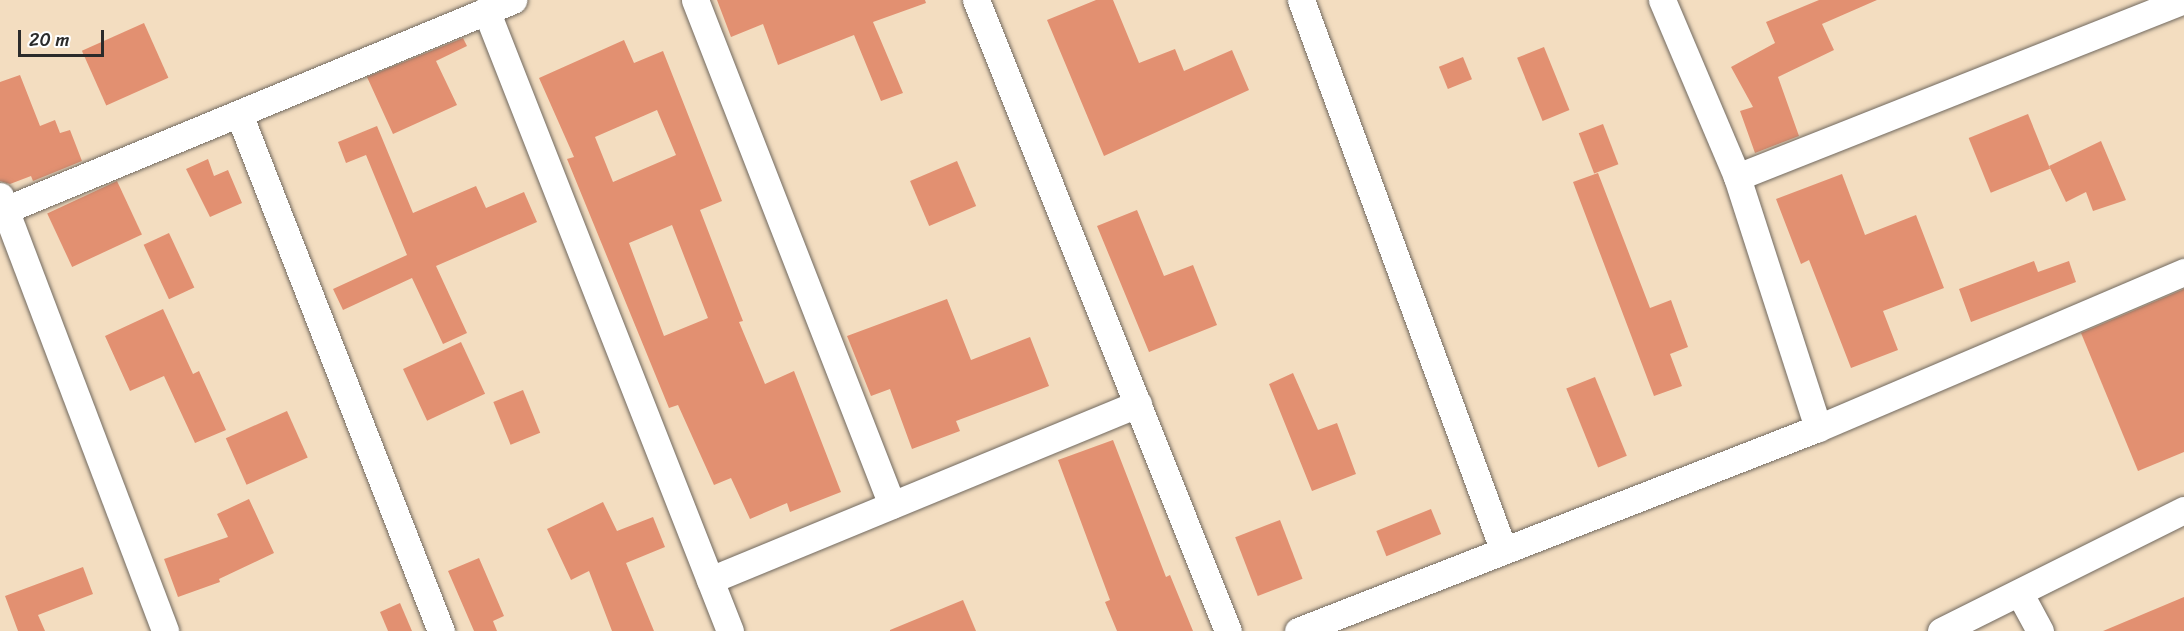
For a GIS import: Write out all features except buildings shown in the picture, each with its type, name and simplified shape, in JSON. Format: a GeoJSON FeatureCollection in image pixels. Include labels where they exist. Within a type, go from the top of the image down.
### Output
{"type":"FeatureCollection","features":[{"type":"Feature","properties":{"kind":"street"},"geometry":{"type":"LineString","coordinates":[[165,631],[3,203],[239,114],[513,0]]}},
{"type":"Feature","properties":{"kind":"street"},"geometry":{"type":"LineString","coordinates":[[695,0],[892,505]]}},
{"type":"Feature","properties":{"kind":"street"},"geometry":{"type":"LineString","coordinates":[[976,0],[1228,631]]}},
{"type":"Feature","properties":{"kind":"street"},"geometry":{"type":"LineString","coordinates":[[1301,0],[1503,549]]}},
{"type":"Feature","properties":{"kind":"street"},"geometry":{"type":"LineString","coordinates":[[1662,0],[1737,177],[1818,428]]}},
{"type":"Feature","properties":{"kind":"street"},"geometry":{"type":"LineString","coordinates":[[1737,177],[2184,0]]}},
{"type":"Feature","properties":{"kind":"street"},"geometry":{"type":"LineString","coordinates":[[486,10],[730,631]]}},
{"type":"Feature","properties":{"kind":"street"},"geometry":{"type":"LineString","coordinates":[[239,114],[441,631]]}},
{"type":"Feature","properties":{"kind":"street"},"geometry":{"type":"LineString","coordinates":[[1298,631],[1503,549],[1818,428],[2184,272]]}},
{"type":"Feature","properties":{"kind":"street"},"geometry":{"type":"LineString","coordinates":[[710,580],[1137,404]]}},
{"type":"Feature","properties":{"kind":"street"},"geometry":{"type":"LineString","coordinates":[[1941,631],[2020,594],[2184,510]]}},
{"type":"Feature","properties":{"kind":"street"},"geometry":{"type":"LineString","coordinates":[[2020,594],[2040,631]]}}]}
